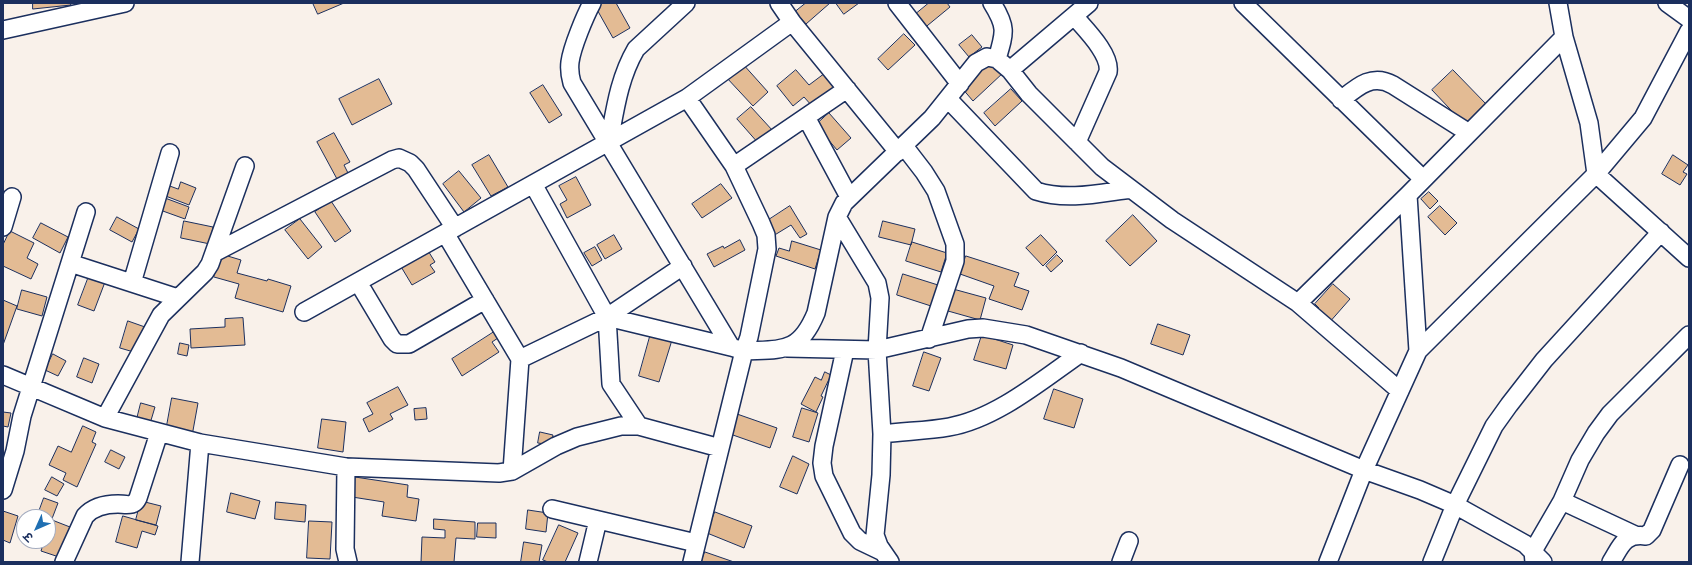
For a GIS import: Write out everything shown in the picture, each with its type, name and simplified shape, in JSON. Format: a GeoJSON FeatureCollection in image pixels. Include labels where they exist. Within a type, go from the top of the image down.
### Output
{"type":"FeatureCollection","features":[{"type":"Feature","properties":{"kind":"street"},"geometry":{"type":"LineString","coordinates":[[3,30],[125,3]]}},
{"type":"Feature","properties":{"kind":"street"},"geometry":{"type":"LineString","coordinates":[[592,3],[573,48],[569,72],[572,84],[609,142],[683,266],[738,349]]}},
{"type":"Feature","properties":{"kind":"street"},"geometry":{"type":"LineString","coordinates":[[609,142],[622,77],[631,57],[636,49],[686,3]]}},
{"type":"Feature","properties":{"kind":"street"},"geometry":{"type":"LineString","coordinates":[[779,3],[792,22],[847,89],[901,149],[924,172],[936,190],[955,244],[955,261],[929,339]]}},
{"type":"Feature","properties":{"kind":"street"},"geometry":{"type":"LineString","coordinates":[[897,3],[960,84]]}},
{"type":"Feature","properties":{"kind":"street"},"geometry":{"type":"LineString","coordinates":[[992,3],[1003,22],[1004,28],[1003,41],[997,59]]}},
{"type":"Feature","properties":{"kind":"street"},"geometry":{"type":"LineString","coordinates":[[1010,70],[1089,3]]}},
{"type":"Feature","properties":{"kind":"street"},"geometry":{"type":"LineString","coordinates":[[1243,3],[1423,179]]}},
{"type":"Feature","properties":{"kind":"street"},"geometry":{"type":"LineString","coordinates":[[1558,3],[1564,37],[1589,123],[1596,174],[1689,258]]}},
{"type":"Feature","properties":{"kind":"street"},"geometry":{"type":"LineString","coordinates":[[1667,3],[1689,19]]}},
{"type":"Feature","properties":{"kind":"street"},"geometry":{"type":"LineString","coordinates":[[1074,16],[1105,54],[1109,67],[1076,142]]}},
{"type":"Feature","properties":{"kind":"street"},"geometry":{"type":"LineString","coordinates":[[304,312],[687,98],[792,22]]}},
{"type":"Feature","properties":{"kind":"street"},"geometry":{"type":"LineString","coordinates":[[1328,562],[1364,470],[1418,351],[1596,174],[1643,118],[1689,31]]}},
{"type":"Feature","properties":{"kind":"street"},"geometry":{"type":"LineString","coordinates":[[1298,302],[1408,195],[1564,37]]}},
{"type":"Feature","properties":{"kind":"street"},"geometry":{"type":"LineString","coordinates":[[787,348],[802,338],[810,327],[816,313],[837,217],[844,203],[932,118],[976,63],[987,58],[997,59],[1010,70],[1029,94],[1102,167],[1172,220],[1298,302],[1400,391]]}},
{"type":"Feature","properties":{"kind":"street"},"geometry":{"type":"LineString","coordinates":[[1341,100],[1364,82],[1376,80],[1388,82],[1469,133]]}},
{"type":"Feature","properties":{"kind":"street"},"geometry":{"type":"LineString","coordinates":[[734,166],[847,89]]}},
{"type":"Feature","properties":{"kind":"street"},"geometry":{"type":"LineString","coordinates":[[687,98],[734,166],[762,223],[766,235],[767,249],[748,337],[738,349],[720,448],[692,562]]}},
{"type":"Feature","properties":{"kind":"street"},"geometry":{"type":"LineString","coordinates":[[948,99],[1036,191],[1047,194],[1079,196],[1131,189]]}},
{"type":"Feature","properties":{"kind":"street"},"geometry":{"type":"LineString","coordinates":[[806,117],[850,197]]}},
{"type":"Feature","properties":{"kind":"street"},"geometry":{"type":"LineString","coordinates":[[132,283],[170,154]]}},
{"type":"Feature","properties":{"kind":"street"},"geometry":{"type":"LineString","coordinates":[[214,253],[392,160],[399,158],[405,159],[416,170],[450,231],[485,300],[520,359],[512,471]]}},
{"type":"Feature","properties":{"kind":"street"},"geometry":{"type":"LineString","coordinates":[[105,418],[161,316],[205,272],[210,264],[245,166]]}},
{"type":"Feature","properties":{"kind":"street"},"geometry":{"type":"LineString","coordinates":[[533,184],[607,317],[611,384],[639,426]]}},
{"type":"Feature","properties":{"kind":"street"},"geometry":{"type":"LineString","coordinates":[[1408,195],[1418,351]]}},
{"type":"Feature","properties":{"kind":"street"},"geometry":{"type":"LineString","coordinates":[[3,227],[12,197]]}},
{"type":"Feature","properties":{"kind":"street"},"geometry":{"type":"LineString","coordinates":[[3,490],[15,451],[22,416],[33,386],[86,212]]}},
{"type":"Feature","properties":{"kind":"street"},"geometry":{"type":"LineString","coordinates":[[837,217],[877,283],[879,289],[880,298],[877,350],[882,434],[881,475],[876,535],[886,557]]}},
{"type":"Feature","properties":{"kind":"street"},"geometry":{"type":"LineString","coordinates":[[1432,562],[1455,505],[1494,426],[1509,404],[1544,360],[1661,232]]}},
{"type":"Feature","properties":{"kind":"street"},"geometry":{"type":"LineString","coordinates":[[70,263],[178,298]]}},
{"type":"Feature","properties":{"kind":"street"},"geometry":{"type":"LineString","coordinates":[[520,359],[607,317],[683,266]]}},
{"type":"Feature","properties":{"kind":"street"},"geometry":{"type":"LineString","coordinates":[[358,282],[392,339],[397,344],[403,345],[417,340],[485,300]]}},
{"type":"Feature","properties":{"kind":"street"},"geometry":{"type":"LineString","coordinates":[[607,317],[738,349],[787,348],[877,350],[968,329],[983,328],[1026,335],[1121,368],[1364,470],[1420,490],[1455,505],[1525,544],[1537,558],[1580,460],[1596,433],[1610,414],[1689,335]]}},
{"type":"Feature","properties":{"kind":"street"},"geometry":{"type":"LineString","coordinates":[[845,350],[824,446],[822,463],[824,476],[852,533],[886,557]]}},
{"type":"Feature","properties":{"kind":"street"},"geometry":{"type":"LineString","coordinates":[[882,434],[949,427],[983,416],[1017,397],[1081,353]]}},
{"type":"Feature","properties":{"kind":"street"},"geometry":{"type":"LineString","coordinates":[[3,375],[33,386],[105,418],[159,433],[200,443],[346,467],[499,473],[512,471],[556,446],[577,437],[621,426],[639,426],[720,448]]}},
{"type":"Feature","properties":{"kind":"street"},"geometry":{"type":"LineString","coordinates":[[64,562],[85,516],[89,511],[94,508],[109,505],[134,503],[138,498],[159,433]]}},
{"type":"Feature","properties":{"kind":"street"},"geometry":{"type":"LineString","coordinates":[[190,562],[200,443]]}},
{"type":"Feature","properties":{"kind":"street"},"geometry":{"type":"LineString","coordinates":[[1562,501],[1635,535],[1646,536],[1652,530],[1680,465]]}},
{"type":"Feature","properties":{"kind":"street"},"geometry":{"type":"LineString","coordinates":[[346,467],[344,548],[348,562]]}},
{"type":"Feature","properties":{"kind":"street"},"geometry":{"type":"LineString","coordinates":[[552,509],[696,543]]}},
{"type":"Feature","properties":{"kind":"street"},"geometry":{"type":"LineString","coordinates":[[588,562],[598,520]]}},
{"type":"Feature","properties":{"kind":"street"},"geometry":{"type":"LineString","coordinates":[[1611,562],[1627,538],[1635,535]]}},
{"type":"Feature","properties":{"kind":"street"},"geometry":{"type":"LineString","coordinates":[[1121,562],[1129,541]]}},
{"type":"Feature","properties":{"kind":"building"},"geometry":{"type":"Polygon","coordinates":[[[33,3],[70,3],[71,5],[33,9],[33,3]]]}},
{"type":"Feature","properties":{"kind":"building"},"geometry":{"type":"Polygon","coordinates":[[[313,3],[344,3],[318,14],[313,3]]]}},
{"type":"Feature","properties":{"kind":"building"},"geometry":{"type":"Polygon","coordinates":[[[601,3],[616,3],[630,28],[613,38],[595,6],[601,3]]]}},
{"type":"Feature","properties":{"kind":"building"},"geometry":{"type":"Polygon","coordinates":[[[806,3],[830,3],[806,24],[795,12],[806,3]]]}},
{"type":"Feature","properties":{"kind":"building"},"geometry":{"type":"Polygon","coordinates":[[[836,3],[859,3],[844,14],[836,3]]]}},
{"type":"Feature","properties":{"kind":"building"},"geometry":{"type":"Polygon","coordinates":[[[929,3],[947,3],[950,7],[922,30],[911,18],[929,3]]]}},
{"type":"Feature","properties":{"kind":"building"},"geometry":{"type":"Polygon","coordinates":[[[904,34],[915,45],[888,70],[878,59],[904,34]]]}},
{"type":"Feature","properties":{"kind":"building"},"geometry":{"type":"Polygon","coordinates":[[[972,35],[982,47],[969,57],[959,45],[972,35]]]}},
{"type":"Feature","properties":{"kind":"building"},"geometry":{"type":"Polygon","coordinates":[[[991,59],[1004,72],[973,101],[961,87],[991,59]]]}},
{"type":"Feature","properties":{"kind":"building"},"geometry":{"type":"Polygon","coordinates":[[[742,63],[768,92],[753,106],[726,77],[742,63]]]}},
{"type":"Feature","properties":{"kind":"building"},"geometry":{"type":"Polygon","coordinates":[[[796,70],[809,85],[825,73],[836,87],[812,106],[804,97],[793,106],[777,86],[796,70]]]}},
{"type":"Feature","properties":{"kind":"building"},"geometry":{"type":"Polygon","coordinates":[[[1453,70],[1487,105],[1466,126],[1432,90],[1453,70]]]}},
{"type":"Feature","properties":{"kind":"building"},"geometry":{"type":"Polygon","coordinates":[[[379,79],[392,104],[352,125],[339,99],[379,79]]]}},
{"type":"Feature","properties":{"kind":"building"},"geometry":{"type":"Polygon","coordinates":[[[543,85],[562,115],[549,123],[530,93],[543,85]]]}},
{"type":"Feature","properties":{"kind":"building"},"geometry":{"type":"Polygon","coordinates":[[[1011,89],[1022,101],[995,126],[984,113],[1011,89]]]}},
{"type":"Feature","properties":{"kind":"building"},"geometry":{"type":"Polygon","coordinates":[[[751,107],[773,131],[759,144],[737,119],[751,107]]]}},
{"type":"Feature","properties":{"kind":"building"},"geometry":{"type":"Polygon","coordinates":[[[829,113],[851,138],[837,150],[816,125],[829,113]]]}},
{"type":"Feature","properties":{"kind":"building"},"geometry":{"type":"Polygon","coordinates":[[[334,133],[350,162],[344,165],[348,173],[337,179],[317,142],[334,133]]]}},
{"type":"Feature","properties":{"kind":"building"},"geometry":{"type":"Polygon","coordinates":[[[489,155],[508,187],[491,196],[472,165],[489,155]]]}},
{"type":"Feature","properties":{"kind":"building"},"geometry":{"type":"Polygon","coordinates":[[[1673,155],[1688,165],[1683,172],[1687,174],[1680,185],[1662,174],[1673,155]]]}},
{"type":"Feature","properties":{"kind":"building"},"geometry":{"type":"Polygon","coordinates":[[[459,171],[481,198],[464,212],[443,184],[459,171]]]}},
{"type":"Feature","properties":{"kind":"building"},"geometry":{"type":"Polygon","coordinates":[[[576,177],[591,205],[567,218],[560,204],[567,200],[559,186],[576,177]]]}},
{"type":"Feature","properties":{"kind":"building"},"geometry":{"type":"Polygon","coordinates":[[[181,182],[196,188],[189,205],[163,195],[167,185],[178,189],[181,182]]]}},
{"type":"Feature","properties":{"kind":"building"},"geometry":{"type":"Polygon","coordinates":[[[721,184],[732,198],[702,218],[692,204],[721,184]]]}},
{"type":"Feature","properties":{"kind":"building"},"geometry":{"type":"Polygon","coordinates":[[[1429,192],[1438,201],[1430,209],[1421,199],[1429,192]]]}},
{"type":"Feature","properties":{"kind":"building"},"geometry":{"type":"Polygon","coordinates":[[[165,198],[189,207],[185,219],[160,210],[165,198]]]}},
{"type":"Feature","properties":{"kind":"building"},"geometry":{"type":"Polygon","coordinates":[[[331,201],[351,231],[335,242],[315,212],[331,201]]]}},
{"type":"Feature","properties":{"kind":"building"},"geometry":{"type":"Polygon","coordinates":[[[790,206],[807,234],[800,238],[791,225],[773,236],[764,223],[790,206]]]}},
{"type":"Feature","properties":{"kind":"building"},"geometry":{"type":"Polygon","coordinates":[[[1440,206],[1457,223],[1445,235],[1428,217],[1440,206]]]}},
{"type":"Feature","properties":{"kind":"building"},"geometry":{"type":"Polygon","coordinates":[[[1133,215],[1157,241],[1130,266],[1106,241],[1133,215]]]}},
{"type":"Feature","properties":{"kind":"building"},"geometry":{"type":"Polygon","coordinates":[[[117,217],[139,229],[132,242],[110,230],[117,217]]]}},
{"type":"Feature","properties":{"kind":"building"},"geometry":{"type":"Polygon","coordinates":[[[300,219],[322,247],[308,259],[285,230],[300,219]]]}},
{"type":"Feature","properties":{"kind":"building"},"geometry":{"type":"Polygon","coordinates":[[[184,221],[213,227],[210,244],[181,238],[184,221]]]}},
{"type":"Feature","properties":{"kind":"building"},"geometry":{"type":"Polygon","coordinates":[[[883,221],[915,229],[911,245],[879,237],[883,221]]]}},
{"type":"Feature","properties":{"kind":"building"},"geometry":{"type":"Polygon","coordinates":[[[41,223],[68,237],[60,253],[33,238],[41,223]]]}},
{"type":"Feature","properties":{"kind":"building"},"geometry":{"type":"Polygon","coordinates":[[[10,231],[34,243],[27,258],[38,264],[31,279],[3,266],[3,245],[10,231]]]}},
{"type":"Feature","properties":{"kind":"building"},"geometry":{"type":"Polygon","coordinates":[[[614,235],[622,249],[605,259],[597,245],[614,235]]]}},
{"type":"Feature","properties":{"kind":"building"},"geometry":{"type":"Polygon","coordinates":[[[1041,235],[1057,252],[1043,266],[1026,248],[1041,235]]]}},
{"type":"Feature","properties":{"kind":"building"},"geometry":{"type":"Polygon","coordinates":[[[740,240],[745,250],[714,267],[707,254],[740,240]]]}},
{"type":"Feature","properties":{"kind":"building"},"geometry":{"type":"Polygon","coordinates":[[[792,241],[821,250],[815,269],[776,256],[779,248],[789,251],[792,241]]]}},
{"type":"Feature","properties":{"kind":"building"},"geometry":{"type":"Polygon","coordinates":[[[912,242],[947,253],[941,272],[906,261],[912,242]]]}},
{"type":"Feature","properties":{"kind":"building"},"geometry":{"type":"Polygon","coordinates":[[[595,247],[602,260],[592,266],[584,253],[595,247]]]}},
{"type":"Feature","properties":{"kind":"building"},"geometry":{"type":"Polygon","coordinates":[[[427,249],[435,262],[430,265],[435,272],[412,285],[400,265],[427,249]]]}},
{"type":"Feature","properties":{"kind":"building"},"geometry":{"type":"Polygon","coordinates":[[[221,254],[241,260],[237,273],[267,281],[268,279],[291,286],[283,312],[235,298],[239,284],[214,277],[221,254]]]}},
{"type":"Feature","properties":{"kind":"building"},"geometry":{"type":"Polygon","coordinates":[[[1057,255],[1063,261],[1051,272],[1046,266],[1057,255]]]}},
{"type":"Feature","properties":{"kind":"building"},"geometry":{"type":"Polygon","coordinates":[[[966,256],[1019,273],[1014,286],[1029,291],[1022,310],[989,299],[994,286],[960,274],[966,256]]]}},
{"type":"Feature","properties":{"kind":"building"},"geometry":{"type":"Polygon","coordinates":[[[903,274],[938,285],[931,306],[897,295],[903,274]]]}},
{"type":"Feature","properties":{"kind":"building"},"geometry":{"type":"Polygon","coordinates":[[[89,276],[105,282],[94,311],[78,305],[89,276]]]}},
{"type":"Feature","properties":{"kind":"building"},"geometry":{"type":"Polygon","coordinates":[[[1333,284],[1350,299],[1328,324],[1315,312],[1319,308],[1315,304],[1333,284]]]}},
{"type":"Feature","properties":{"kind":"building"},"geometry":{"type":"Polygon","coordinates":[[[953,289],[986,298],[980,320],[948,311],[953,289]]]}},
{"type":"Feature","properties":{"kind":"building"},"geometry":{"type":"Polygon","coordinates":[[[22,290],[47,297],[42,316],[17,309],[22,290]]]}},
{"type":"Feature","properties":{"kind":"building"},"geometry":{"type":"Polygon","coordinates":[[[3,300],[17,306],[3,345],[3,300]]]}},
{"type":"Feature","properties":{"kind":"building"},"geometry":{"type":"Polygon","coordinates":[[[243,318],[245,345],[191,348],[190,329],[225,327],[225,319],[243,318]]]}},
{"type":"Feature","properties":{"kind":"building"},"geometry":{"type":"Polygon","coordinates":[[[128,321],[145,327],[137,353],[120,348],[128,321]]]}},
{"type":"Feature","properties":{"kind":"building"},"geometry":{"type":"Polygon","coordinates":[[[1158,324],[1190,335],[1183,355],[1151,344],[1158,324]]]}},
{"type":"Feature","properties":{"kind":"building"},"geometry":{"type":"Polygon","coordinates":[[[494,332],[498,338],[492,342],[499,352],[462,376],[452,359],[494,332]]]}},
{"type":"Feature","properties":{"kind":"building"},"geometry":{"type":"Polygon","coordinates":[[[651,333],[672,340],[659,382],[639,376],[651,333]]]}},
{"type":"Feature","properties":{"kind":"building"},"geometry":{"type":"Polygon","coordinates":[[[982,335],[1013,345],[1006,369],[974,360],[982,335]]]}},
{"type":"Feature","properties":{"kind":"building"},"geometry":{"type":"Polygon","coordinates":[[[180,343],[189,345],[187,356],[178,354],[180,343]]]}},
{"type":"Feature","properties":{"kind":"building"},"geometry":{"type":"Polygon","coordinates":[[[924,352],[941,358],[929,391],[913,386],[924,352]]]}},
{"type":"Feature","properties":{"kind":"building"},"geometry":{"type":"Polygon","coordinates":[[[53,354],[66,361],[58,376],[45,370],[53,354]]]}},
{"type":"Feature","properties":{"kind":"building"},"geometry":{"type":"Polygon","coordinates":[[[84,358],[99,364],[92,383],[77,377],[84,358]]]}},
{"type":"Feature","properties":{"kind":"building"},"geometry":{"type":"Polygon","coordinates":[[[825,372],[831,375],[821,396],[823,397],[816,412],[801,404],[815,377],[821,380],[825,372]]]}},
{"type":"Feature","properties":{"kind":"building"},"geometry":{"type":"Polygon","coordinates":[[[398,387],[408,405],[390,414],[393,419],[369,432],[363,419],[373,414],[367,403],[398,387]]]}},
{"type":"Feature","properties":{"kind":"building"},"geometry":{"type":"Polygon","coordinates":[[[1054,389],[1083,399],[1074,428],[1044,419],[1054,389]]]}},
{"type":"Feature","properties":{"kind":"building"},"geometry":{"type":"Polygon","coordinates":[[[172,398],[198,403],[192,436],[166,431],[172,398]]]}},
{"type":"Feature","properties":{"kind":"building"},"geometry":{"type":"Polygon","coordinates":[[[141,403],[155,407],[149,427],[136,423],[141,403]]]}},
{"type":"Feature","properties":{"kind":"building"},"geometry":{"type":"Polygon","coordinates":[[[426,408],[427,419],[415,420],[414,409],[426,408]]]}},
{"type":"Feature","properties":{"kind":"building"},"geometry":{"type":"Polygon","coordinates":[[[802,408],[818,413],[809,442],[793,437],[802,408]]]}},
{"type":"Feature","properties":{"kind":"building"},"geometry":{"type":"Polygon","coordinates":[[[3,412],[11,413],[8,427],[3,426],[3,412]]]}},
{"type":"Feature","properties":{"kind":"building"},"geometry":{"type":"Polygon","coordinates":[[[737,414],[777,428],[770,448],[730,434],[737,414]]]}},
{"type":"Feature","properties":{"kind":"building"},"geometry":{"type":"Polygon","coordinates":[[[322,419],[346,422],[343,452],[318,448],[322,419]]]}},
{"type":"Feature","properties":{"kind":"building"},"geometry":{"type":"Polygon","coordinates":[[[83,426],[96,432],[92,442],[96,444],[77,487],[63,480],[66,473],[49,465],[58,446],[71,452],[83,426]]]}},
{"type":"Feature","properties":{"kind":"building"},"geometry":{"type":"Polygon","coordinates":[[[540,432],[553,435],[551,445],[538,443],[540,432]]]}},
{"type":"Feature","properties":{"kind":"building"},"geometry":{"type":"Polygon","coordinates":[[[111,450],[125,457],[119,469],[105,462],[111,450]]]}},
{"type":"Feature","properties":{"kind":"building"},"geometry":{"type":"Polygon","coordinates":[[[793,456],[809,464],[797,494],[780,487],[793,456]]]}},
{"type":"Feature","properties":{"kind":"building"},"geometry":{"type":"Polygon","coordinates":[[[52,477],[64,484],[57,496],[45,490],[52,477]]]}},
{"type":"Feature","properties":{"kind":"building"},"geometry":{"type":"Polygon","coordinates":[[[355,477],[408,485],[407,497],[419,499],[416,521],[382,516],[384,502],[352,497],[355,477]]]}},
{"type":"Feature","properties":{"kind":"building"},"geometry":{"type":"Polygon","coordinates":[[[231,493],[260,501],[255,519],[227,512],[231,493]]]}},
{"type":"Feature","properties":{"kind":"building"},"geometry":{"type":"Polygon","coordinates":[[[44,498],[58,503],[56,509],[40,509],[44,498]]]}},
{"type":"Feature","properties":{"kind":"building"},"geometry":{"type":"Polygon","coordinates":[[[141,501],[161,506],[156,525],[136,520],[141,501]]]}},
{"type":"Feature","properties":{"kind":"building"},"geometry":{"type":"Polygon","coordinates":[[[276,502],[306,505],[305,522],[275,519],[276,502]]]}},
{"type":"Feature","properties":{"kind":"building"},"geometry":{"type":"Polygon","coordinates":[[[528,510],[548,513],[546,532],[526,529],[528,510]]]}},
{"type":"Feature","properties":{"kind":"building"},"geometry":{"type":"Polygon","coordinates":[[[3,511],[16,515],[16,523],[10,543],[3,540],[3,511]]]}},
{"type":"Feature","properties":{"kind":"building"},"geometry":{"type":"Polygon","coordinates":[[[715,512],[752,526],[744,548],[707,533],[715,512]]]}},
{"type":"Feature","properties":{"kind":"building"},"geometry":{"type":"Polygon","coordinates":[[[123,516],[158,526],[155,535],[142,531],[137,548],[116,542],[123,516]]]}},
{"type":"Feature","properties":{"kind":"building"},"geometry":{"type":"Polygon","coordinates":[[[434,519],[475,522],[475,539],[456,538],[454,562],[421,562],[422,537],[445,538],[445,530],[434,529],[434,519]]]}},
{"type":"Feature","properties":{"kind":"building"},"geometry":{"type":"Polygon","coordinates":[[[309,521],[332,522],[330,559],[307,558],[309,521]]]}},
{"type":"Feature","properties":{"kind":"building"},"geometry":{"type":"Polygon","coordinates":[[[56,522],[70,527],[59,557],[41,551],[42,549],[56,549],[56,522]]]}},
{"type":"Feature","properties":{"kind":"building"},"geometry":{"type":"Polygon","coordinates":[[[478,523],[496,523],[496,538],[477,537],[478,523]]]}},
{"type":"Feature","properties":{"kind":"building"},"geometry":{"type":"Polygon","coordinates":[[[559,525],[578,533],[565,562],[548,562],[543,560],[559,525]]]}},
{"type":"Feature","properties":{"kind":"building"},"geometry":{"type":"Polygon","coordinates":[[[524,542],[542,545],[539,562],[521,562],[524,542]]]}},
{"type":"Feature","properties":{"kind":"building"},"geometry":{"type":"Polygon","coordinates":[[[705,552],[734,562],[701,562],[705,552]]]}}]}
